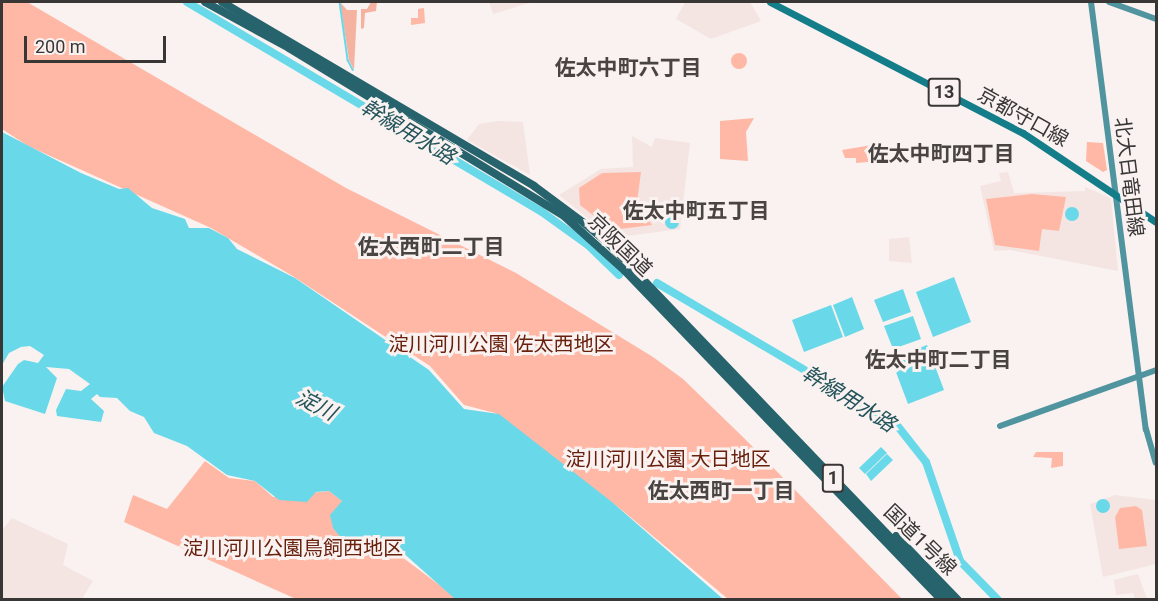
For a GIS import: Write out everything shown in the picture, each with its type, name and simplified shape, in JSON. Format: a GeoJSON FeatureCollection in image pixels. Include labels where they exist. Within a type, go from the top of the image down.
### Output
{"type":"FeatureCollection","features":[{"type":"Feature","properties":{"kind":"highway","name":"京阪国道"},"geometry":{"type":"LineString","coordinates":[[205,2],[555,209],[598,244],[859,504],[950,600]]}},
{"type":"Feature","properties":{"kind":"highway","name":"京阪国道"},"geometry":{"type":"LineString","coordinates":[[222,2],[550,198],[609,244],[713,358],[942,600]]}},
{"type":"Feature","properties":{"kind":"highway","name":"国道1号線"},"geometry":{"type":"LineString","coordinates":[[859,504],[907,546],[958,600]]}},
{"type":"Feature","properties":{"kind":"main road","name":"京都守口線"},"geometry":{"type":"LineString","coordinates":[[770,2],[1023,133],[1115,190],[1156,222]]}},
{"type":"Feature","properties":{"kind":"main road","name":"北大日竜田線"},"geometry":{"type":"LineString","coordinates":[[1091,2],[1146,429],[1156,463]]}},
{"type":"Feature","properties":{"kind":"main road"},"geometry":{"type":"LineString","coordinates":[[1109,2],[1156,19]]}},
{"type":"Feature","properties":{"kind":"main road"},"geometry":{"type":"LineString","coordinates":[[1000,426],[1156,370]]}},
{"type":"Feature","properties":{"kind":"shaded area"},"geometry":{"type":"Polygon","coordinates":[[[340,2],[347,10],[357,10],[354,70],[349,60],[340,2]]]}},
{"type":"Feature","properties":{"kind":"shaded area"},"geometry":{"type":"Polygon","coordinates":[[[371,2],[377,2],[376,11],[365,13],[364,28],[361,29],[361,9],[367,9],[371,2]]]}},
{"type":"Feature","properties":{"kind":"shaded area"},"geometry":{"type":"Polygon","coordinates":[[[489,2],[532,2],[493,14],[489,2]]]}},
{"type":"Feature","properties":{"kind":"shaded area"},"geometry":{"type":"Polygon","coordinates":[[[685,2],[750,2],[761,21],[711,39],[676,19],[685,2]]]}},
{"type":"Feature","properties":{"kind":"shaded area"},"geometry":{"type":"Polygon","coordinates":[[[498,121],[523,122],[530,175],[467,140],[479,124],[498,121]]]}},
{"type":"Feature","properties":{"kind":"shaded area"},"geometry":{"type":"Polygon","coordinates":[[[632,136],[652,147],[655,138],[690,143],[680,229],[612,238],[559,195],[601,169],[633,167],[632,136]]]}},
{"type":"Feature","properties":{"kind":"shaded area"},"geometry":{"type":"Polygon","coordinates":[[[1008,172],[1014,193],[1085,191],[1085,187],[1111,198],[1118,271],[1010,250],[994,251],[980,186],[1001,181],[999,173],[1008,172]]]}},
{"type":"Feature","properties":{"kind":"shaded area"},"geometry":{"type":"Polygon","coordinates":[[[909,237],[912,263],[889,261],[889,239],[909,237]]]}},
{"type":"Feature","properties":{"kind":"shaded area"},"geometry":{"type":"Polygon","coordinates":[[[1115,495],[1156,500],[1156,564],[1103,577],[1090,504],[1115,495]]]}},
{"type":"Feature","properties":{"kind":"shaded area"},"geometry":{"type":"Polygon","coordinates":[[[12,518],[68,544],[63,565],[93,581],[82,599],[2,599],[2,530],[12,518]]]}},
{"type":"Feature","properties":{"kind":"shaded area"},"geometry":{"type":"Polygon","coordinates":[[[1138,574],[1147,599],[1135,599],[1133,593],[1116,595],[1114,580],[1138,574]]]}},
{"type":"Feature","properties":{"kind":"green space","name":"淀川河川公園 佐太西地区"},"geometry":{"type":"Polygon","coordinates":[[[2,2],[27,2],[346,188],[516,273],[653,357],[683,379],[745,439],[902,599],[728,599],[623,511],[495,413],[464,405],[430,366],[291,275],[211,228],[28,146],[2,129],[2,2]]]}},
{"type":"Feature","properties":{"kind":"green space"},"geometry":{"type":"Polygon","coordinates":[[[424,8],[425,23],[411,25],[411,18],[418,18],[418,9],[424,8]]]}},
{"type":"Feature","properties":{"kind":"green space"},"geometry":{"type":"Polygon","coordinates":[[[739,53],[745,55],[747,61],[745,67],[739,69],[733,67],[731,61],[733,55],[739,53]]]}},
{"type":"Feature","properties":{"kind":"green space"},"geometry":{"type":"Polygon","coordinates":[[[754,118],[746,132],[748,161],[720,159],[720,121],[754,118]]]}},
{"type":"Feature","properties":{"kind":"green space"},"geometry":{"type":"Polygon","coordinates":[[[1087,142],[1103,143],[1107,170],[1103,172],[1086,161],[1087,142]]]}},
{"type":"Feature","properties":{"kind":"green space"},"geometry":{"type":"Polygon","coordinates":[[[878,144],[880,161],[856,163],[856,158],[845,158],[842,150],[878,144]]]}},
{"type":"Feature","properties":{"kind":"green space"},"geometry":{"type":"Polygon","coordinates":[[[641,172],[637,202],[652,225],[612,230],[580,205],[579,188],[602,173],[641,172]]]}},
{"type":"Feature","properties":{"kind":"green space"},"geometry":{"type":"Polygon","coordinates":[[[1032,194],[1066,197],[1059,231],[1042,229],[1039,251],[995,245],[986,199],[1032,194]]]}},
{"type":"Feature","properties":{"kind":"green space"},"geometry":{"type":"Polygon","coordinates":[[[1036,452],[1063,452],[1063,466],[1051,468],[1052,458],[1033,457],[1036,452]]]}},
{"type":"Feature","properties":{"kind":"green space","name":"淀川河川公園鳥飼西地区"},"geometry":{"type":"Polygon","coordinates":[[[205,461],[229,478],[255,481],[273,497],[329,491],[342,501],[338,507],[351,541],[374,536],[458,599],[296,599],[124,522],[133,495],[167,509],[205,461]]]}},
{"type":"Feature","properties":{"kind":"green space"},"geometry":{"type":"Polygon","coordinates":[[[1136,506],[1142,510],[1147,546],[1119,549],[1115,517],[1120,508],[1136,506]]]}},
{"type":"Feature","properties":{"kind":"water","name":"淀川"},"geometry":{"type":"Polygon","coordinates":[[[2,132],[81,173],[119,189],[128,188],[152,208],[185,219],[189,228],[209,228],[228,238],[237,249],[295,278],[429,370],[464,409],[499,414],[612,502],[723,599],[455,599],[401,551],[374,536],[342,539],[333,528],[330,515],[342,501],[329,491],[316,492],[307,502],[279,500],[255,481],[227,475],[187,446],[154,433],[144,417],[130,411],[117,398],[100,397],[97,394],[91,399],[104,411],[101,422],[57,416],[56,410],[66,389],[81,391],[90,384],[69,369],[46,367],[57,378],[45,414],[5,401],[2,387],[18,364],[24,360],[38,363],[44,355],[30,346],[21,347],[9,353],[2,365],[2,132]]]}},
{"type":"Feature","properties":{"kind":"water"},"geometry":{"type":"Polygon","coordinates":[[[1072,207],[1077,209],[1079,214],[1077,219],[1072,221],[1067,219],[1065,214],[1067,209],[1072,207]]]}},
{"type":"Feature","properties":{"kind":"water"},"geometry":{"type":"Polygon","coordinates":[[[672,215],[677,217],[679,222],[677,227],[672,229],[667,227],[665,222],[667,217],[672,215]]]}},
{"type":"Feature","properties":{"kind":"water"},"geometry":{"type":"Polygon","coordinates":[[[954,277],[971,322],[933,337],[916,292],[954,277]]]}},
{"type":"Feature","properties":{"kind":"water"},"geometry":{"type":"Polygon","coordinates":[[[903,289],[911,312],[883,322],[874,300],[903,289]]]}},
{"type":"Feature","properties":{"kind":"water"},"geometry":{"type":"Polygon","coordinates":[[[852,297],[864,329],[845,337],[833,305],[852,297]]]}},
{"type":"Feature","properties":{"kind":"water"},"geometry":{"type":"Polygon","coordinates":[[[831,305],[843,337],[804,352],[792,320],[831,305]]]}},
{"type":"Feature","properties":{"kind":"water"},"geometry":{"type":"Polygon","coordinates":[[[913,316],[921,339],[893,349],[884,326],[913,316]]]}},
{"type":"Feature","properties":{"kind":"water"},"geometry":{"type":"Polygon","coordinates":[[[927,345],[944,390],[908,404],[891,359],[927,345]]]}},
{"type":"Feature","properties":{"kind":"water"},"geometry":{"type":"Polygon","coordinates":[[[881,447],[887,453],[865,474],[859,468],[881,447]]]}},
{"type":"Feature","properties":{"kind":"water"},"geometry":{"type":"Polygon","coordinates":[[[887,454],[893,460],[871,481],[866,474],[887,454]]]}},
{"type":"Feature","properties":{"kind":"water"},"geometry":{"type":"Polygon","coordinates":[[[1103,499],[1108,501],[1110,506],[1108,511],[1103,513],[1098,511],[1096,506],[1098,501],[1103,499]]]}},
{"type":"Feature","properties":{"kind":"waterway","name":"幹線用水路"},"geometry":{"type":"LineString","coordinates":[[187,2],[542,212],[588,245],[619,275]]}},
{"type":"Feature","properties":{"kind":"waterway"},"geometry":{"type":"LineString","coordinates":[[340,2],[348,60],[353,70]]}},
{"type":"Feature","properties":{"kind":"waterway","name":"幹線用水路"},"geometry":{"type":"LineString","coordinates":[[657,283],[896,424],[926,462],[960,561],[998,600]]}},
{"type":"Feature","properties":{"kind":"district","name":"佐太中町六丁目"},"geometry":{"type":"Point","coordinates":[628,68]}},
{"type":"Feature","properties":{"kind":"district","name":"佐太中町四丁目"},"geometry":{"type":"Point","coordinates":[941,154]}},
{"type":"Feature","properties":{"kind":"district","name":"佐太中町五丁目"},"geometry":{"type":"Point","coordinates":[696,211]}},
{"type":"Feature","properties":{"kind":"district","name":"佐太西町二丁目"},"geometry":{"type":"Point","coordinates":[431,247]}},
{"type":"Feature","properties":{"kind":"district","name":"佐太中町二丁目"},"geometry":{"type":"Point","coordinates":[938,360]}},
{"type":"Feature","properties":{"kind":"district","name":"佐太西町一丁目"},"geometry":{"type":"Point","coordinates":[721,491]}},
{"type":"Feature","properties":{"kind":"park label","name":"淀川河川公園 大日地区"},"geometry":{"type":"Point","coordinates":[668,459]}}]}
